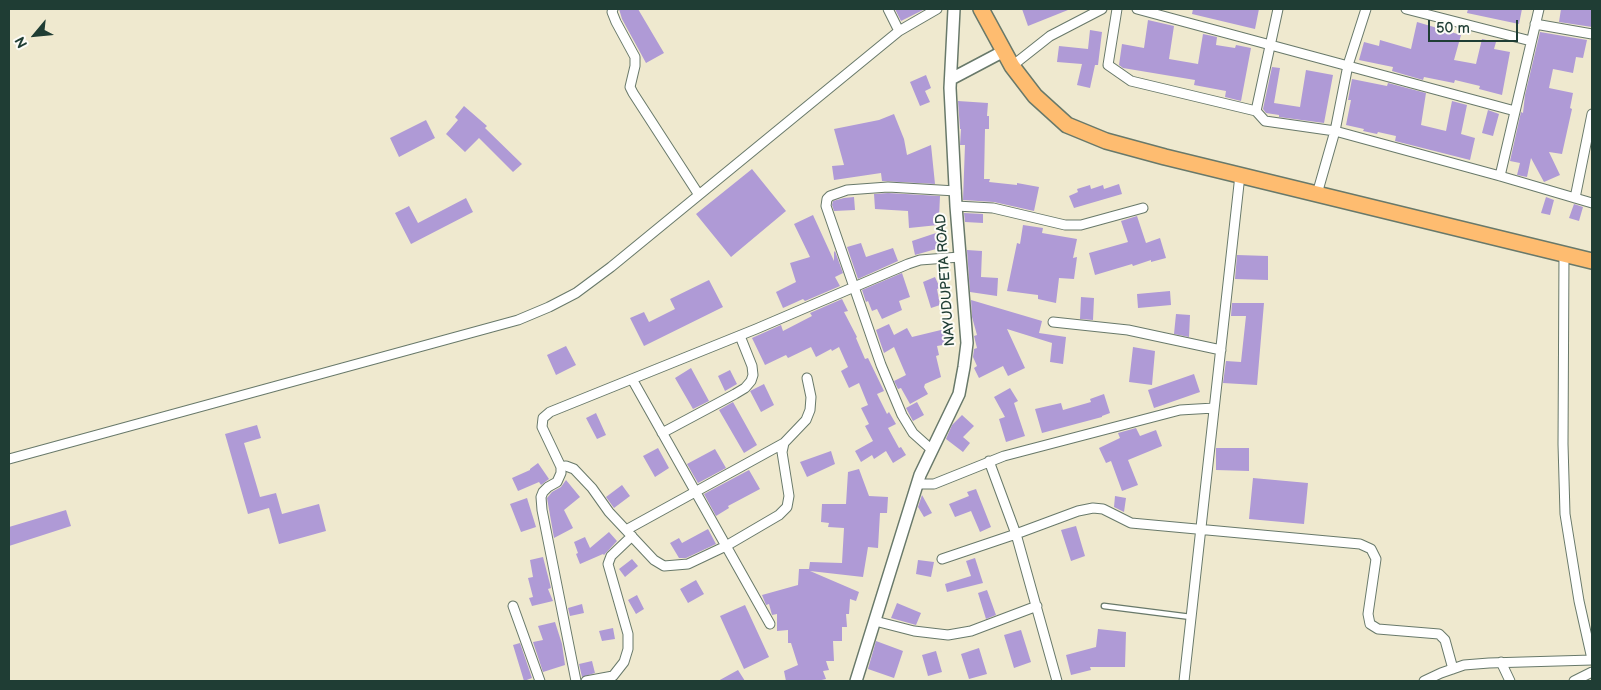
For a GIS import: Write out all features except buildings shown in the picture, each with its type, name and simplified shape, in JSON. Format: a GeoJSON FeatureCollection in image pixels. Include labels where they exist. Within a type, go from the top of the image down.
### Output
{"type":"FeatureCollection","features":[{"type":"Feature","properties":{"kind":"main road"},"geometry":{"type":"LineString","coordinates":[[981,9],[1012,66],[1035,96],[1067,124],[1106,141],[1592,261]]}},
{"type":"Feature","properties":{"kind":"street"},"geometry":{"type":"LineString","coordinates":[[613,9],[612,12],[616,22],[635,57],[630,87],[699,196]]}},
{"type":"Feature","properties":{"kind":"street"},"geometry":{"type":"LineString","coordinates":[[888,9],[900,31]]}},
{"type":"Feature","properties":{"kind":"street"},"geometry":{"type":"LineString","coordinates":[[9,459],[518,320],[549,307],[576,293],[611,267],[900,31],[937,9]]}},
{"type":"Feature","properties":{"kind":"street","name":"NAYUDUPETA ROAD"},"geometry":{"type":"LineString","coordinates":[[856,681],[918,484],[959,394],[964,367],[966,343],[956,206],[951,79],[954,9]]}},
{"type":"Feature","properties":{"kind":"street"},"geometry":{"type":"LineString","coordinates":[[1012,66],[1050,36],[1099,9]]}},
{"type":"Feature","properties":{"kind":"street"},"geometry":{"type":"LineString","coordinates":[[1117,9],[1108,65],[1131,81],[1256,111],[1265,122],[1334,131],[1592,203]]}},
{"type":"Feature","properties":{"kind":"street"},"geometry":{"type":"LineString","coordinates":[[1137,9],[1515,111]]}},
{"type":"Feature","properties":{"kind":"street"},"geometry":{"type":"LineString","coordinates":[[1256,111],[1278,9]]}},
{"type":"Feature","properties":{"kind":"street"},"geometry":{"type":"LineString","coordinates":[[1317,194],[1334,131],[1348,65],[1366,9]]}},
{"type":"Feature","properties":{"kind":"street"},"geometry":{"type":"LineString","coordinates":[[1406,9],[1531,41]]}},
{"type":"Feature","properties":{"kind":"street"},"geometry":{"type":"LineString","coordinates":[[1500,176],[1539,9]]}},
{"type":"Feature","properties":{"kind":"street"},"geometry":{"type":"LineString","coordinates":[[1535,24],[1592,34]]}},
{"type":"Feature","properties":{"kind":"street"},"geometry":{"type":"LineString","coordinates":[[951,79],[1004,51]]}},
{"type":"Feature","properties":{"kind":"street"},"geometry":{"type":"LineString","coordinates":[[1575,198],[1588,157],[1592,114]]}},
{"type":"Feature","properties":{"kind":"street"},"geometry":{"type":"LineString","coordinates":[[1184,681],[1240,175]]}},
{"type":"Feature","properties":{"kind":"street"},"geometry":{"type":"LineString","coordinates":[[932,450],[913,433],[902,416],[881,365],[826,206],[827,199],[830,196],[847,190],[888,187],[956,191]]}},
{"type":"Feature","properties":{"kind":"street"},"geometry":{"type":"LineString","coordinates":[[956,206],[993,208],[1065,225],[1082,225],[1143,208]]}},
{"type":"Feature","properties":{"kind":"street"},"geometry":{"type":"LineString","coordinates":[[1424,681],[1464,665],[1501,662],[1592,660],[1579,601],[1565,514],[1563,444],[1564,254]]}},
{"type":"Feature","properties":{"kind":"street"},"geometry":{"type":"LineString","coordinates":[[576,681],[541,497],[548,486],[560,478],[561,467],[542,427],[543,418],[550,412],[740,336],[908,264],[920,260],[960,258]]}},
{"type":"Feature","properties":{"kind":"street"},"geometry":{"type":"LineString","coordinates":[[1053,322],[1128,330],[1221,350]]}},
{"type":"Feature","properties":{"kind":"street"},"geometry":{"type":"LineString","coordinates":[[662,433],[745,388],[753,375],[752,366],[740,336]]}},
{"type":"Feature","properties":{"kind":"street"},"geometry":{"type":"LineString","coordinates":[[586,681],[613,679],[624,662],[628,649],[628,634],[608,564],[611,556],[629,533],[695,492],[784,443],[806,420],[810,410],[811,397],[807,378]]}},
{"type":"Feature","properties":{"kind":"street"},"geometry":{"type":"LineString","coordinates":[[632,379],[770,624]]}},
{"type":"Feature","properties":{"kind":"street"},"geometry":{"type":"LineString","coordinates":[[918,484],[934,484],[1004,456],[1180,410],[1214,408]]}},
{"type":"Feature","properties":{"kind":"street"},"geometry":{"type":"LineString","coordinates":[[561,467],[566,466],[574,469],[592,488],[609,512],[654,560],[664,566],[688,564],[726,546],[779,515],[787,507],[789,496],[782,452],[784,443]]}},
{"type":"Feature","properties":{"kind":"street"},"geometry":{"type":"LineString","coordinates":[[989,461],[1016,534],[1058,681]]}},
{"type":"Feature","properties":{"kind":"street"},"geometry":{"type":"LineString","coordinates":[[942,559],[1016,534],[1078,510],[1093,508],[1103,509],[1131,523],[1201,528],[1366,546],[1371,549],[1376,559],[1368,614],[1370,624],[1378,629],[1440,634],[1445,640],[1453,669]]}},
{"type":"Feature","properties":{"kind":"street"},"geometry":{"type":"LineString","coordinates":[[513,606],[540,681]]}},
{"type":"Feature","properties":{"kind":"street"},"geometry":{"type":"LineString","coordinates":[[875,621],[914,632],[948,635],[971,631],[1036,606]]}},
{"type":"Feature","properties":{"kind":"street"},"geometry":{"type":"LineString","coordinates":[[1501,662],[1510,681]]}},
{"type":"Feature","properties":{"kind":"street"},"geometry":{"type":"LineString","coordinates":[[1574,681],[1592,672]]}},
{"type":"Feature","properties":{"kind":"lane"},"geometry":{"type":"LineString","coordinates":[[1104,606],[1191,617]]}}]}
